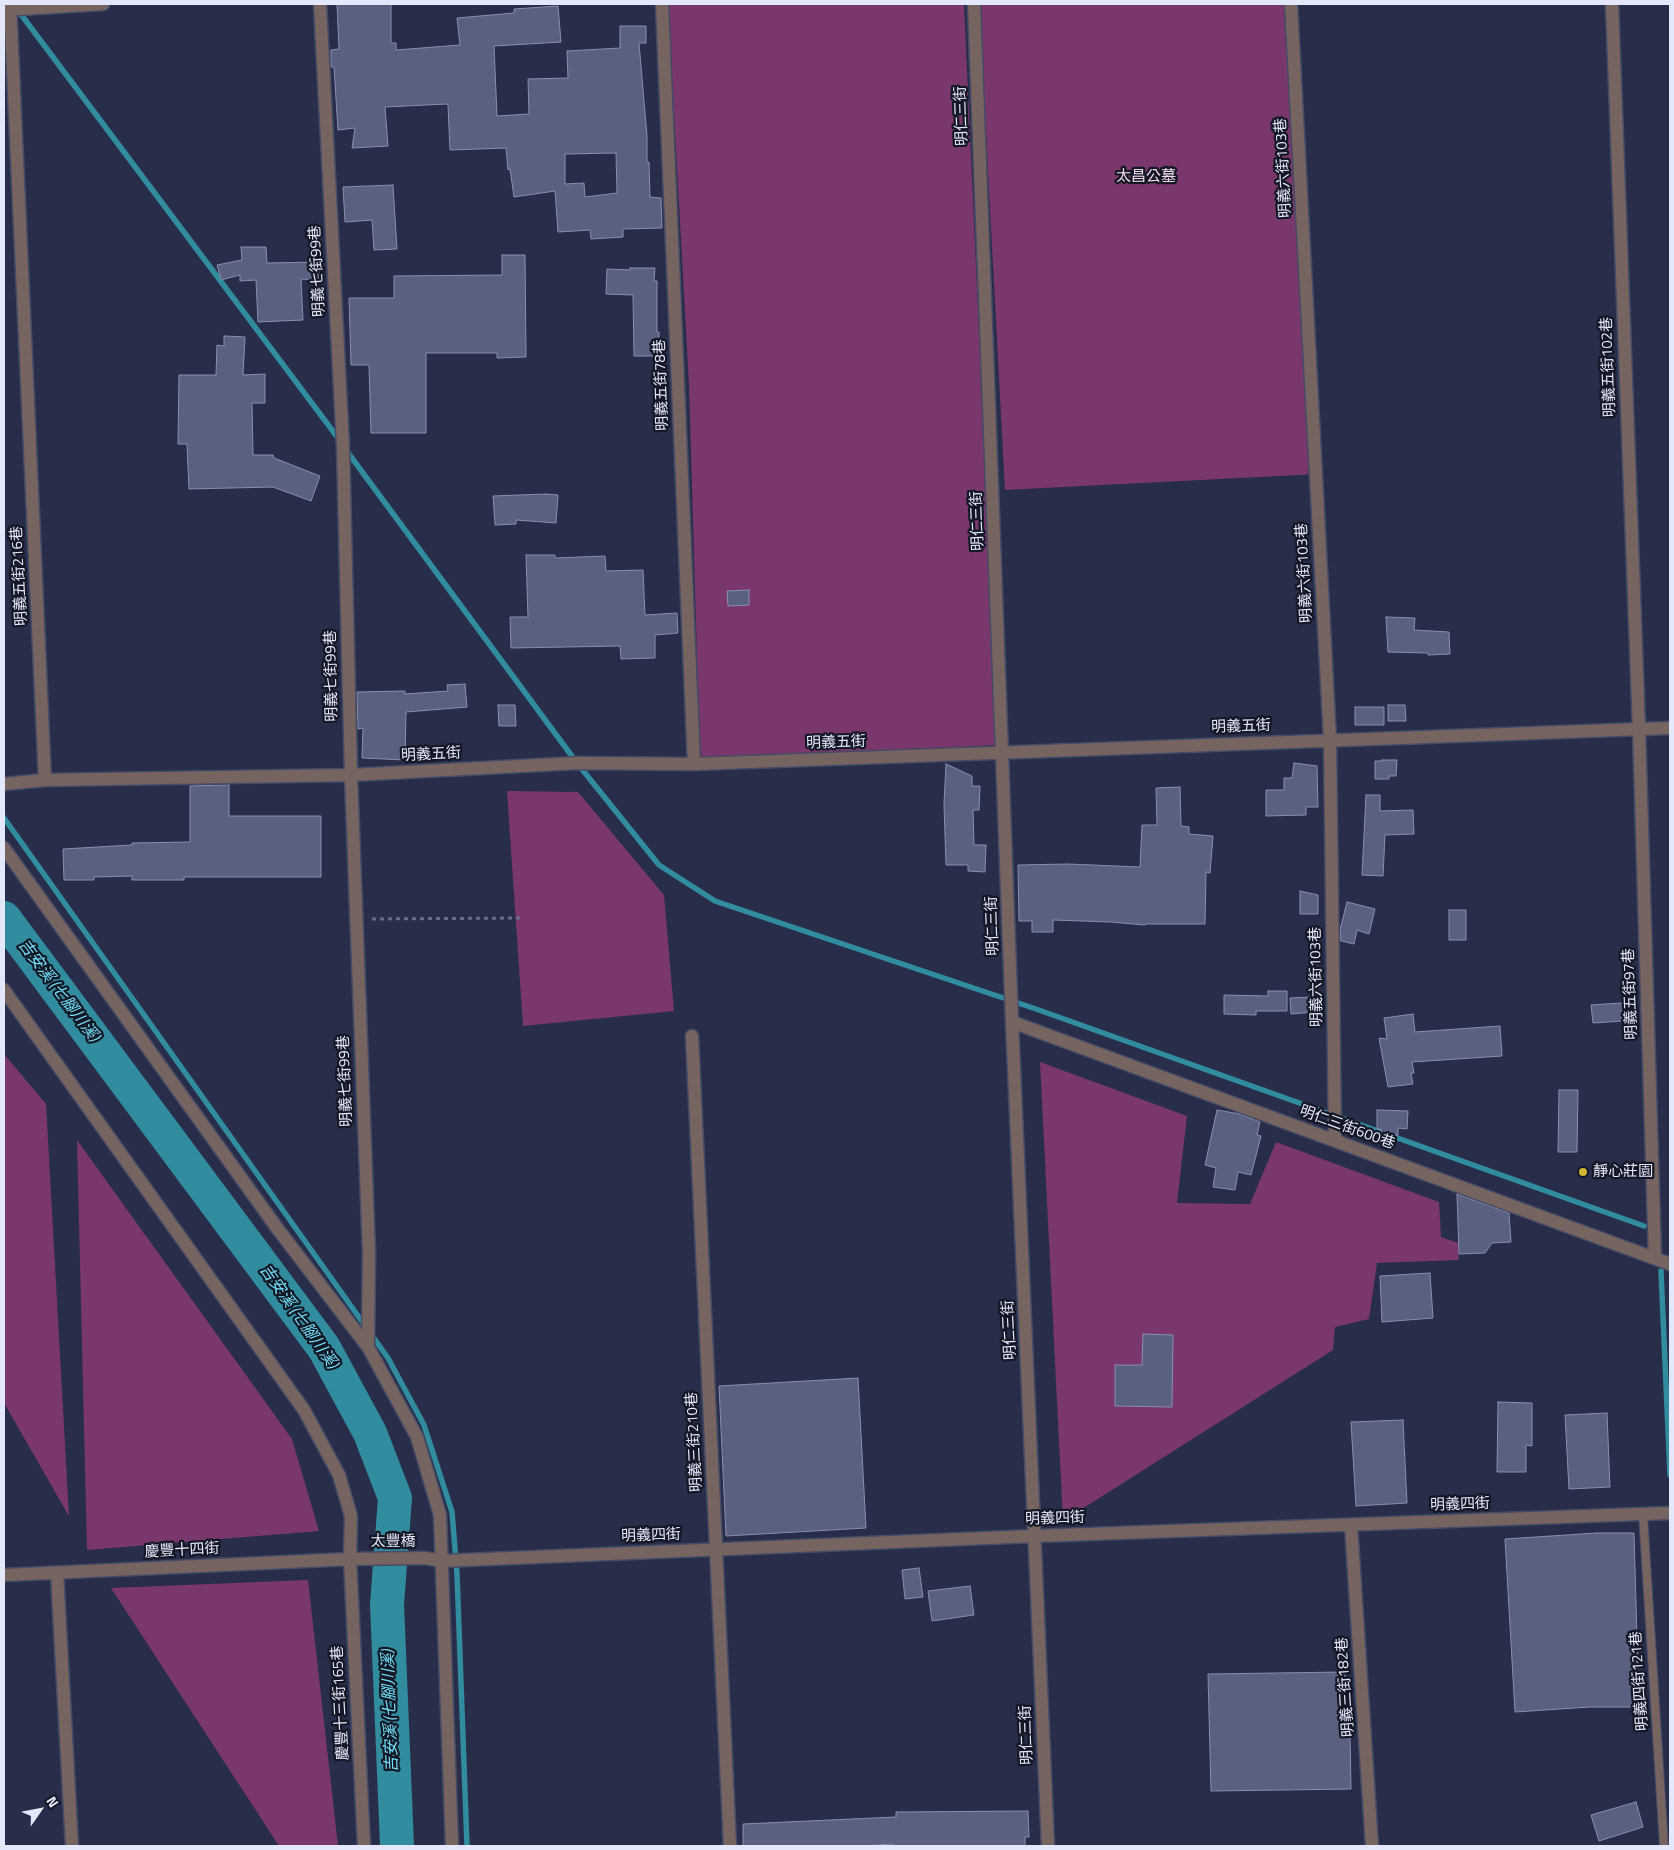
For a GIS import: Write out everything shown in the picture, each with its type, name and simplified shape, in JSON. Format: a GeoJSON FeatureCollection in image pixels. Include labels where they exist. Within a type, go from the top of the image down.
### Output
{"type":"FeatureCollection","features":[{"type":"Feature","properties":{"kind":"street"},"geometry":{"type":"LineString","coordinates":[[8,8],[103,4]]}},
{"type":"Feature","properties":{"kind":"street","name":"明義七街99巷"},"geometry":{"type":"LineString","coordinates":[[320,4],[343,446],[350,775],[370,1252],[368,1347]]}},
{"type":"Feature","properties":{"kind":"street","name":"明義五街78巷"},"geometry":{"type":"LineString","coordinates":[[662,4],[694,764]]}},
{"type":"Feature","properties":{"kind":"street","name":"明仁三街"},"geometry":{"type":"LineString","coordinates":[[974,4],[1012,1022],[1048,1846]]}},
{"type":"Feature","properties":{"kind":"street","name":"明義六街103巷"},"geometry":{"type":"LineString","coordinates":[[1291,4],[1330,740],[1335,1140]]}},
{"type":"Feature","properties":{"kind":"street","name":"明義五街102巷"},"geometry":{"type":"LineString","coordinates":[[1612,4],[1639,729]]}},
{"type":"Feature","properties":{"kind":"street","name":"明義五街216巷"},"geometry":{"type":"LineString","coordinates":[[8,8],[45,780]]}},
{"type":"Feature","properties":{"kind":"street","name":"明義五街"},"geometry":{"type":"LineString","coordinates":[[4,784],[45,780],[350,775],[577,763],[694,764],[1670,728]]}},
{"type":"Feature","properties":{"kind":"street","name":"明義五街97巷"},"geometry":{"type":"LineString","coordinates":[[1639,729],[1655,1258]]}},
{"type":"Feature","properties":{"kind":"street"},"geometry":{"type":"LineString","coordinates":[[4,848],[277,1228],[368,1347],[418,1437],[440,1515],[452,1846]]}},
{"type":"Feature","properties":{"kind":"street","name":"慶豐十三街165巷"},"geometry":{"type":"LineString","coordinates":[[4,990],[304,1410],[339,1475],[351,1516],[356,1559],[364,1846]]}},
{"type":"Feature","properties":{"kind":"street","name":"明仁三街600巷"},"geometry":{"type":"LineString","coordinates":[[1012,1022],[1670,1264]]}},
{"type":"Feature","properties":{"kind":"street","name":"明義三街210巷"},"geometry":{"type":"LineString","coordinates":[[692,1036],[730,1846]]}},
{"type":"Feature","properties":{"kind":"street","name":"明義四街"},"geometry":{"type":"LineString","coordinates":[[424,1558],[442,1561],[1035,1536],[1670,1513]]}},
{"type":"Feature","properties":{"kind":"street","name":"明義三街182巷"},"geometry":{"type":"LineString","coordinates":[[1351,1525],[1372,1846]]}},
{"type":"Feature","properties":{"kind":"street","name":"太豐橋"},"geometry":{"type":"LineString","coordinates":[[356,1559],[424,1558]]}},
{"type":"Feature","properties":{"kind":"street","name":"慶豐十四街"},"geometry":{"type":"LineString","coordinates":[[4,1575],[356,1559]]}},
{"type":"Feature","properties":{"kind":"street"},"geometry":{"type":"LineString","coordinates":[[57,1573],[72,1846]]}},
{"type":"Feature","properties":{"kind":"lane","name":"明義四街121巷"},"geometry":{"type":"LineString","coordinates":[[1643,1514],[1664,1846]]}},
{"type":"Feature","properties":{"kind":"path"},"geometry":{"type":"LineString","coordinates":[[356,919],[521,918]]}},
{"type":"Feature","properties":{"kind":"green space"},"geometry":{"type":"Polygon","coordinates":[[[668,4],[964,4],[998,745],[700,759],[689,385],[668,4]]]}},
{"type":"Feature","properties":{"kind":"green space","name":"太昌公墓"},"geometry":{"type":"Polygon","coordinates":[[[979,4],[1297,4],[1318,474],[1005,490],[979,4]]]}},
{"type":"Feature","properties":{"kind":"green space"},"geometry":{"type":"Polygon","coordinates":[[[507,791],[578,792],[664,895],[674,1011],[523,1026],[507,791]]]}},
{"type":"Feature","properties":{"kind":"green space"},"geometry":{"type":"Polygon","coordinates":[[[4,1054],[46,1104],[69,1516],[4,1403],[4,1054]]]}},
{"type":"Feature","properties":{"kind":"green space"},"geometry":{"type":"Polygon","coordinates":[[[1040,1062],[1187,1116],[1177,1203],[1250,1204],[1276,1142],[1439,1202],[1441,1237],[1458,1243],[1459,1260],[1377,1263],[1369,1319],[1335,1327],[1333,1350],[1063,1521],[1040,1062]]]}},
{"type":"Feature","properties":{"kind":"green space"},"geometry":{"type":"Polygon","coordinates":[[[77,1140],[292,1439],[319,1531],[87,1550],[77,1140]]]}},
{"type":"Feature","properties":{"kind":"green space"},"geometry":{"type":"Polygon","coordinates":[[[308,1580],[338,1846],[279,1846],[111,1588],[308,1580]]]}},
{"type":"Feature","properties":{"kind":"building"},"geometry":{"type":"Polygon","coordinates":[[[337,4],[391,4],[391,43],[396,43],[396,50],[460,45],[457,18],[514,13],[514,9],[558,6],[561,42],[494,46],[497,116],[529,114],[528,79],[568,78],[567,51],[620,48],[620,26],[646,26],[646,43],[639,43],[647,136],[647,162],[649,162],[650,197],[661,198],[662,228],[623,229],[623,237],[591,239],[590,230],[558,232],[555,191],[514,197],[510,169],[508,170],[506,148],[450,150],[447,104],[385,107],[388,146],[352,148],[355,128],[338,130],[334,67],[331,67],[331,50],[339,49],[337,4]],[[616,153],[565,154],[565,184],[584,183],[585,197],[617,193],[616,153]]]}},
{"type":"Feature","properties":{"kind":"building"},"geometry":{"type":"Polygon","coordinates":[[[393,185],[397,249],[374,250],[372,220],[345,222],[343,187],[393,185]]]}},
{"type":"Feature","properties":{"kind":"building"},"geometry":{"type":"Polygon","coordinates":[[[241,247],[266,247],[267,263],[320,262],[319,280],[301,279],[303,320],[258,322],[256,280],[240,281],[240,275],[221,280],[217,265],[242,260],[241,247]]]}},
{"type":"Feature","properties":{"kind":"building"},"geometry":{"type":"Polygon","coordinates":[[[502,255],[525,255],[526,357],[497,358],[497,353],[426,353],[426,433],[371,433],[369,365],[351,365],[349,298],[394,298],[394,276],[502,275],[502,255]]]}},
{"type":"Feature","properties":{"kind":"building"},"geometry":{"type":"Polygon","coordinates":[[[630,268],[655,268],[654,281],[657,281],[659,356],[634,356],[633,295],[606,294],[607,269],[630,270],[630,268]]]}},
{"type":"Feature","properties":{"kind":"building"},"geometry":{"type":"Polygon","coordinates":[[[224,336],[245,337],[243,375],[265,374],[265,403],[252,403],[253,455],[273,455],[274,458],[320,476],[311,501],[273,487],[189,489],[187,444],[178,444],[179,375],[216,375],[217,345],[224,346],[224,336]]]}},
{"type":"Feature","properties":{"kind":"building"},"geometry":{"type":"Polygon","coordinates":[[[558,495],[556,523],[516,520],[516,524],[495,525],[493,496],[558,495]]]}},
{"type":"Feature","properties":{"kind":"building"},"geometry":{"type":"Polygon","coordinates":[[[526,555],[555,555],[555,558],[605,556],[606,571],[643,570],[645,615],[677,613],[678,633],[655,635],[655,658],[621,659],[620,646],[511,648],[510,617],[528,617],[526,555]]]}},
{"type":"Feature","properties":{"kind":"building"},"geometry":{"type":"Polygon","coordinates":[[[749,590],[749,605],[728,606],[727,591],[749,590]]]}},
{"type":"Feature","properties":{"kind":"building"},"geometry":{"type":"Polygon","coordinates":[[[1386,617],[1415,618],[1414,630],[1449,632],[1450,654],[1428,655],[1428,653],[1388,652],[1386,617]]]}},
{"type":"Feature","properties":{"kind":"building"},"geometry":{"type":"Polygon","coordinates":[[[465,684],[467,707],[406,712],[405,760],[362,758],[363,728],[358,729],[357,692],[405,691],[405,694],[448,691],[447,685],[465,684]]]}},
{"type":"Feature","properties":{"kind":"building"},"geometry":{"type":"Polygon","coordinates":[[[498,705],[515,705],[516,726],[499,726],[498,705]]]}},
{"type":"Feature","properties":{"kind":"building"},"geometry":{"type":"Polygon","coordinates":[[[1388,705],[1405,705],[1406,721],[1388,721],[1388,705]]]}},
{"type":"Feature","properties":{"kind":"building"},"geometry":{"type":"Polygon","coordinates":[[[1355,707],[1384,707],[1384,725],[1355,725],[1355,707]]]}},
{"type":"Feature","properties":{"kind":"building"},"geometry":{"type":"Polygon","coordinates":[[[1397,760],[1396,776],[1389,776],[1389,779],[1375,779],[1375,761],[1397,760]]]}},
{"type":"Feature","properties":{"kind":"building"},"geometry":{"type":"Polygon","coordinates":[[[1294,763],[1317,766],[1318,807],[1306,807],[1306,815],[1266,816],[1266,790],[1284,790],[1284,778],[1292,778],[1294,763]]]}},
{"type":"Feature","properties":{"kind":"building"},"geometry":{"type":"Polygon","coordinates":[[[946,764],[972,776],[972,786],[980,786],[979,810],[973,810],[974,845],[986,845],[985,872],[968,871],[968,865],[946,865],[944,804],[946,764]]]}},
{"type":"Feature","properties":{"kind":"building"},"geometry":{"type":"Polygon","coordinates":[[[229,785],[229,816],[321,816],[321,877],[184,877],[184,880],[132,880],[132,876],[94,877],[94,880],[64,880],[63,849],[132,845],[132,843],[190,842],[190,786],[229,785]]]}},
{"type":"Feature","properties":{"kind":"building"},"geometry":{"type":"Polygon","coordinates":[[[1180,787],[1181,826],[1189,827],[1189,834],[1213,836],[1210,873],[1206,872],[1205,924],[1145,925],[1053,920],[1053,932],[1032,932],[1032,921],[1019,921],[1018,865],[1068,864],[1140,867],[1142,825],[1157,825],[1156,788],[1180,787]]]}},
{"type":"Feature","properties":{"kind":"building"},"geometry":{"type":"Polygon","coordinates":[[[1366,795],[1380,795],[1380,811],[1413,810],[1414,834],[1385,835],[1383,876],[1362,875],[1366,795]]]}},
{"type":"Feature","properties":{"kind":"building"},"geometry":{"type":"Polygon","coordinates":[[[1300,891],[1318,895],[1318,914],[1300,914],[1300,891]]]}},
{"type":"Feature","properties":{"kind":"building"},"geometry":{"type":"Polygon","coordinates":[[[1347,902],[1375,909],[1369,934],[1357,930],[1354,944],[1341,941],[1340,930],[1347,902]]]}},
{"type":"Feature","properties":{"kind":"building"},"geometry":{"type":"Polygon","coordinates":[[[1449,910],[1466,910],[1466,940],[1449,940],[1449,910]]]}},
{"type":"Feature","properties":{"kind":"building"},"geometry":{"type":"Polygon","coordinates":[[[1268,991],[1287,991],[1287,1011],[1256,1011],[1256,1015],[1224,1014],[1224,995],[1268,996],[1268,991]]]}},
{"type":"Feature","properties":{"kind":"building"},"geometry":{"type":"Polygon","coordinates":[[[1314,997],[1315,1012],[1291,1014],[1290,998],[1314,997]]]}},
{"type":"Feature","properties":{"kind":"building"},"geometry":{"type":"Polygon","coordinates":[[[1622,1003],[1623,1021],[1593,1023],[1591,1005],[1622,1003]]]}},
{"type":"Feature","properties":{"kind":"building"},"geometry":{"type":"Polygon","coordinates":[[[1413,1014],[1415,1032],[1500,1026],[1502,1056],[1412,1062],[1413,1084],[1388,1087],[1379,1038],[1387,1039],[1384,1018],[1413,1014]]]}},
{"type":"Feature","properties":{"kind":"building"},"geometry":{"type":"Polygon","coordinates":[[[1559,1090],[1578,1090],[1577,1152],[1558,1152],[1559,1090]]]}},
{"type":"Feature","properties":{"kind":"building"},"geometry":{"type":"Polygon","coordinates":[[[1217,1110],[1240,1114],[1260,1122],[1257,1135],[1261,1136],[1251,1175],[1238,1172],[1235,1190],[1213,1187],[1216,1168],[1205,1165],[1217,1110]]]}},
{"type":"Feature","properties":{"kind":"building"},"geometry":{"type":"Polygon","coordinates":[[[1377,1110],[1408,1111],[1407,1129],[1398,1128],[1398,1135],[1381,1134],[1381,1129],[1377,1129],[1377,1110]]]}},
{"type":"Feature","properties":{"kind":"building"},"geometry":{"type":"Polygon","coordinates":[[[1457,1194],[1509,1213],[1511,1242],[1492,1243],[1485,1253],[1459,1254],[1457,1194]]]}},
{"type":"Feature","properties":{"kind":"building"},"geometry":{"type":"Polygon","coordinates":[[[1430,1273],[1433,1318],[1382,1322],[1380,1276],[1430,1273]]]}},
{"type":"Feature","properties":{"kind":"building"},"geometry":{"type":"Polygon","coordinates":[[[1143,1334],[1173,1335],[1172,1407],[1115,1406],[1115,1365],[1142,1365],[1143,1334]]]}},
{"type":"Feature","properties":{"kind":"building"},"geometry":{"type":"Polygon","coordinates":[[[858,1378],[866,1528],[726,1536],[719,1386],[858,1378]]]}},
{"type":"Feature","properties":{"kind":"building"},"geometry":{"type":"Polygon","coordinates":[[[1498,1402],[1532,1403],[1532,1446],[1526,1445],[1526,1472],[1497,1472],[1498,1402]]]}},
{"type":"Feature","properties":{"kind":"building"},"geometry":{"type":"Polygon","coordinates":[[[1607,1413],[1610,1487],[1569,1489],[1565,1415],[1607,1413]]]}},
{"type":"Feature","properties":{"kind":"building"},"geometry":{"type":"Polygon","coordinates":[[[1403,1420],[1407,1503],[1356,1506],[1351,1422],[1403,1420]]]}},
{"type":"Feature","properties":{"kind":"building"},"geometry":{"type":"Polygon","coordinates":[[[1597,1533],[1634,1533],[1639,1707],[1590,1707],[1515,1712],[1505,1539],[1597,1533]]]}},
{"type":"Feature","properties":{"kind":"building"},"geometry":{"type":"Polygon","coordinates":[[[919,1568],[923,1597],[905,1599],[902,1570],[919,1568]]]}},
{"type":"Feature","properties":{"kind":"building"},"geometry":{"type":"Polygon","coordinates":[[[970,1586],[974,1615],[932,1621],[928,1591],[970,1586]]]}},
{"type":"Feature","properties":{"kind":"building"},"geometry":{"type":"Polygon","coordinates":[[[1345,1672],[1346,1700],[1339,1700],[1340,1731],[1350,1731],[1351,1789],[1211,1791],[1208,1674],[1345,1672]]]}},
{"type":"Feature","properties":{"kind":"building"},"geometry":{"type":"Polygon","coordinates":[[[1636,1802],[1643,1827],[1599,1841],[1591,1815],[1636,1802]]]}},
{"type":"Feature","properties":{"kind":"building"},"geometry":{"type":"Polygon","coordinates":[[[1028,1811],[1029,1837],[1025,1837],[1025,1846],[893,1846],[893,1844],[862,1846],[743,1846],[743,1824],[896,1817],[896,1812],[1028,1811]]]}},
{"type":"Feature","properties":{"kind":"waterway"},"geometry":{"type":"LineString","coordinates":[[17,9],[341,442]]}},
{"type":"Feature","properties":{"kind":"waterway"},"geometry":{"type":"LineString","coordinates":[[346,450],[577,763],[659,865],[715,901],[1036,1009],[1644,1226]]}},
{"type":"Feature","properties":{"kind":"waterway"},"geometry":{"type":"LineString","coordinates":[[4,818],[388,1358],[424,1425],[452,1512],[457,1574],[467,1846]]}},
{"type":"Feature","properties":{"kind":"waterway","name":"吉安溪 (七腳川溪)"},"geometry":{"type":"LineString","coordinates":[[4,918],[324,1348],[370,1433],[395,1498],[387,1604],[397,1846]]}},
{"type":"Feature","properties":{"kind":"waterway"},"geometry":{"type":"LineString","coordinates":[[1661,1271],[1670,1475]]}},
{"type":"Feature","properties":{"kind":"place","name":"靜心莊園"},"geometry":{"type":"Point","coordinates":[1583,1172]}}]}
